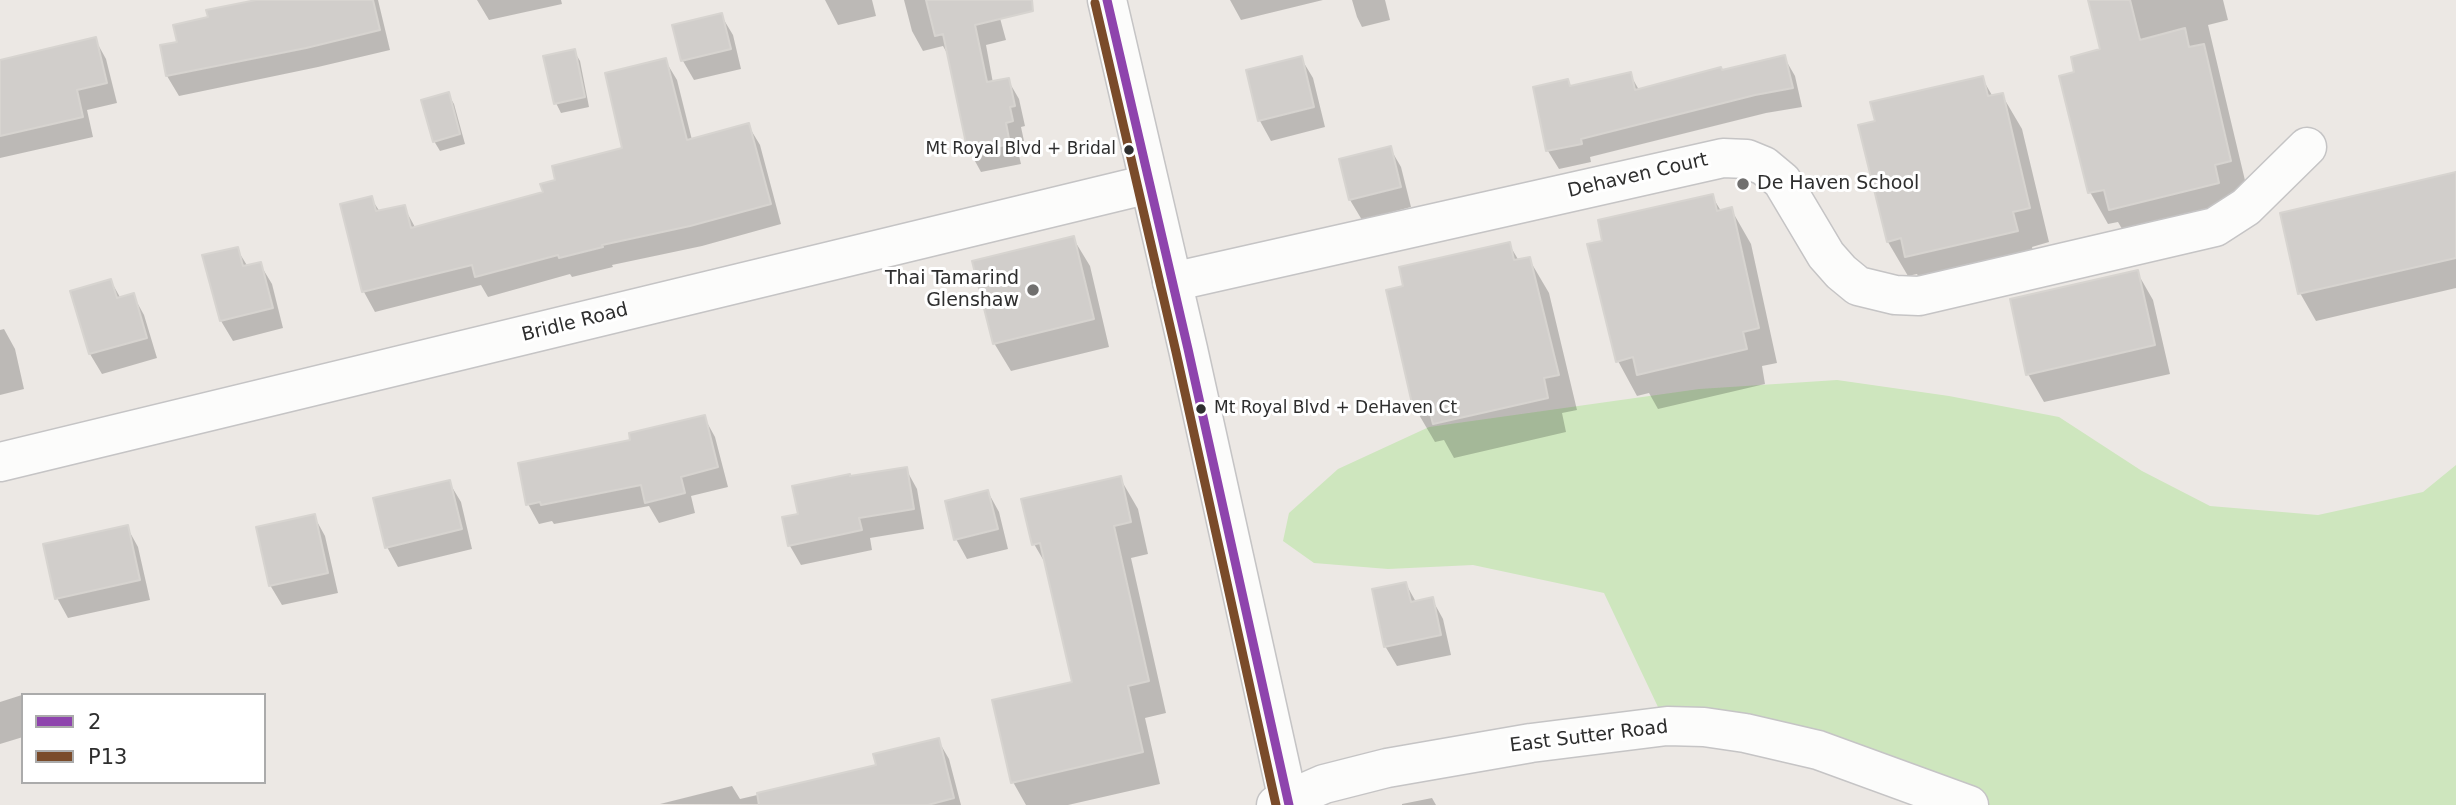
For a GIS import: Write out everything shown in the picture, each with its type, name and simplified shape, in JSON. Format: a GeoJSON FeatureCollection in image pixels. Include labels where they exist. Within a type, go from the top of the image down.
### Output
{"type":"FeatureCollection","features":[{"type":"Feature","properties":{"kind":"street"},"geometry":{"type":"LineString","coordinates":[[1107,0],[1172,282],[1284,803]]}},
{"type":"Feature","properties":{"kind":"street","name":"Dehaven Court"},"geometry":{"type":"LineString","coordinates":[[1172,282],[1723,158],[1747,159],[1765,166],[1782,181],[1826,255],[1858,286],[1895,295],[1919,296],[2215,227],[2246,207],[2307,147]]}},
{"type":"Feature","properties":{"kind":"street","name":"Bridle Road"},"geometry":{"type":"LineString","coordinates":[[0,462],[1149,184]]}},
{"type":"Feature","properties":{"kind":"street","name":"East Sutter Road"},"geometry":{"type":"LineString","coordinates":[[1284,803],[1324,784],[1387,768],[1531,743],[1667,726],[1704,727],[1745,733],[1818,750],[1969,805]]}},
{"type":"Feature","properties":{"kind":"green space"},"geometry":{"type":"Polygon","coordinates":[[[1837,380],[1949,396],[2059,417],[2142,471],[2210,506],[2318,515],[2423,492],[2456,465],[2456,805],[1969,805],[1667,726],[1604,593],[1473,565],[1388,569],[1314,563],[1283,541],[1289,513],[1338,469],[1429,427],[1699,389],[1837,380]]]}},
{"type":"Feature","properties":{"kind":"building"},"geometry":{"type":"Polygon","coordinates":[[[256,0],[373,0],[380,30],[166,76],[160,45],[177,42],[173,25],[208,17],[206,10],[256,0]]]}},
{"type":"Feature","properties":{"kind":"building"},"geometry":{"type":"Polygon","coordinates":[[[926,0],[1032,0],[1033,11],[975,25],[987,82],[1009,78],[1015,106],[1010,107],[1013,121],[1006,123],[1010,144],[968,153],[943,34],[935,36],[926,0]]]}},
{"type":"Feature","properties":{"kind":"building"},"geometry":{"type":"Polygon","coordinates":[[[2088,0],[2130,0],[2140,40],[2185,28],[2189,47],[2204,44],[2231,161],[2215,165],[2219,183],[2109,210],[2104,190],[2088,193],[2059,76],[2074,72],[2071,57],[2100,49],[2088,0]]]}},
{"type":"Feature","properties":{"kind":"building"},"geometry":{"type":"Polygon","coordinates":[[[722,13],[731,49],[681,61],[672,25],[722,13]]]}},
{"type":"Feature","properties":{"kind":"building"},"geometry":{"type":"Polygon","coordinates":[[[96,37],[107,83],[77,90],[83,117],[0,136],[0,60],[96,37]]]}},
{"type":"Feature","properties":{"kind":"building"},"geometry":{"type":"Polygon","coordinates":[[[575,49],[585,97],[554,104],[543,56],[575,49]]]}},
{"type":"Feature","properties":{"kind":"building"},"geometry":{"type":"Polygon","coordinates":[[[1785,55],[1793,88],[1581,139],[1582,144],[1546,151],[1533,87],[1568,79],[1570,86],[1631,72],[1635,90],[1721,67],[1722,70],[1785,55]]]}},
{"type":"Feature","properties":{"kind":"building"},"geometry":{"type":"Polygon","coordinates":[[[1302,56],[1314,107],[1258,121],[1246,70],[1302,56]]]}},
{"type":"Feature","properties":{"kind":"building"},"geometry":{"type":"Polygon","coordinates":[[[666,58],[687,140],[749,123],[771,204],[475,277],[472,265],[362,292],[340,204],[372,196],[376,211],[405,205],[411,228],[543,192],[540,184],[555,180],[552,166],[622,148],[605,73],[666,58]]]}},
{"type":"Feature","properties":{"kind":"building"},"geometry":{"type":"Polygon","coordinates":[[[1983,76],[1988,96],[2003,93],[2030,208],[2013,212],[2018,231],[1905,257],[1901,238],[1887,242],[1858,125],[1875,121],[1870,102],[1983,76]]]}},
{"type":"Feature","properties":{"kind":"building"},"geometry":{"type":"Polygon","coordinates":[[[449,92],[460,134],[433,142],[421,100],[449,92]]]}},
{"type":"Feature","properties":{"kind":"building"},"geometry":{"type":"Polygon","coordinates":[[[1391,146],[1401,187],[1349,200],[1339,159],[1391,146]]]}},
{"type":"Feature","properties":{"kind":"building"},"geometry":{"type":"Polygon","coordinates":[[[2456,172],[2456,258],[2298,294],[2280,213],[2456,172]]]}},
{"type":"Feature","properties":{"kind":"building"},"geometry":{"type":"Polygon","coordinates":[[[1713,194],[1717,211],[1732,207],[1759,328],[1743,332],[1747,349],[1637,375],[1633,357],[1616,362],[1587,244],[1602,241],[1598,220],[1713,194]]]}},
{"type":"Feature","properties":{"kind":"building","name":"Thai Tamarind Glenshaw"},"geometry":{"type":"Polygon","coordinates":[[[1074,236],[1094,319],[993,344],[972,261],[1074,236]]]}},
{"type":"Feature","properties":{"kind":"building"},"geometry":{"type":"Polygon","coordinates":[[[1510,242],[1514,260],[1530,257],[1559,375],[1544,378],[1548,398],[1433,424],[1428,405],[1413,408],[1386,290],[1403,286],[1399,267],[1510,242]]]}},
{"type":"Feature","properties":{"kind":"building"},"geometry":{"type":"Polygon","coordinates":[[[238,247],[243,266],[261,262],[273,308],[220,321],[202,255],[238,247]]]}},
{"type":"Feature","properties":{"kind":"building"},"geometry":{"type":"Polygon","coordinates":[[[2138,270],[2155,345],[2026,375],[2010,299],[2138,270]]]}},
{"type":"Feature","properties":{"kind":"building"},"geometry":{"type":"Polygon","coordinates":[[[111,279],[117,298],[134,293],[147,338],[89,354],[70,291],[111,279]]]}},
{"type":"Feature","properties":{"kind":"building"},"geometry":{"type":"Polygon","coordinates":[[[705,415],[718,467],[681,477],[685,493],[645,503],[641,485],[541,505],[540,502],[526,505],[518,463],[630,440],[629,433],[705,415]]]}},
{"type":"Feature","properties":{"kind":"building"},"geometry":{"type":"Polygon","coordinates":[[[907,467],[914,509],[859,518],[862,530],[788,546],[782,517],[798,514],[792,486],[850,474],[907,467]]]}},
{"type":"Feature","properties":{"kind":"building"},"geometry":{"type":"Polygon","coordinates":[[[1121,476],[1131,522],[1114,526],[1149,681],[1128,686],[1143,752],[1011,783],[992,700],[1072,682],[1040,543],[1032,545],[1021,499],[1121,476]]]}},
{"type":"Feature","properties":{"kind":"building"},"geometry":{"type":"Polygon","coordinates":[[[450,480],[462,529],[385,548],[373,498],[450,480]]]}},
{"type":"Feature","properties":{"kind":"building"},"geometry":{"type":"Polygon","coordinates":[[[988,490],[998,529],[954,540],[945,501],[988,490]]]}},
{"type":"Feature","properties":{"kind":"building"},"geometry":{"type":"Polygon","coordinates":[[[315,514],[328,573],[269,586],[256,527],[315,514]]]}},
{"type":"Feature","properties":{"kind":"building"},"geometry":{"type":"Polygon","coordinates":[[[128,525],[140,580],[55,599],[43,544],[128,525]]]}},
{"type":"Feature","properties":{"kind":"building"},"geometry":{"type":"Polygon","coordinates":[[[1406,582],[1411,602],[1433,597],[1441,635],[1384,647],[1372,589],[1406,582]]]}},
{"type":"Feature","properties":{"kind":"building"},"geometry":{"type":"Polygon","coordinates":[[[939,738],[954,798],[928,805],[759,805],[757,793],[876,765],[873,754],[939,738]]]}},
{"type":"Feature","properties":{"kind":"transit line","name":"2"},"geometry":{"type":"LineString","coordinates":[[1107,0],[1289,805]]}},
{"type":"Feature","properties":{"kind":"transit line","name":"P13"},"geometry":{"type":"LineString","coordinates":[[1095,3],[1176,352],[1276,805]]}},
{"type":"Feature","properties":{"kind":"place","name":"Mt Royal Blvd + Bridal"},"geometry":{"type":"Point","coordinates":[1129,150]}},
{"type":"Feature","properties":{"kind":"place","name":"De Haven School"},"geometry":{"type":"Point","coordinates":[1743,184]}},
{"type":"Feature","properties":{"kind":"place","name":"Thai Tamarind Glenshaw"},"geometry":{"type":"Point","coordinates":[1033,290]}},
{"type":"Feature","properties":{"kind":"place","name":"Mt Royal Blvd + DeHaven Ct"},"geometry":{"type":"Point","coordinates":[1201,409]}}]}
